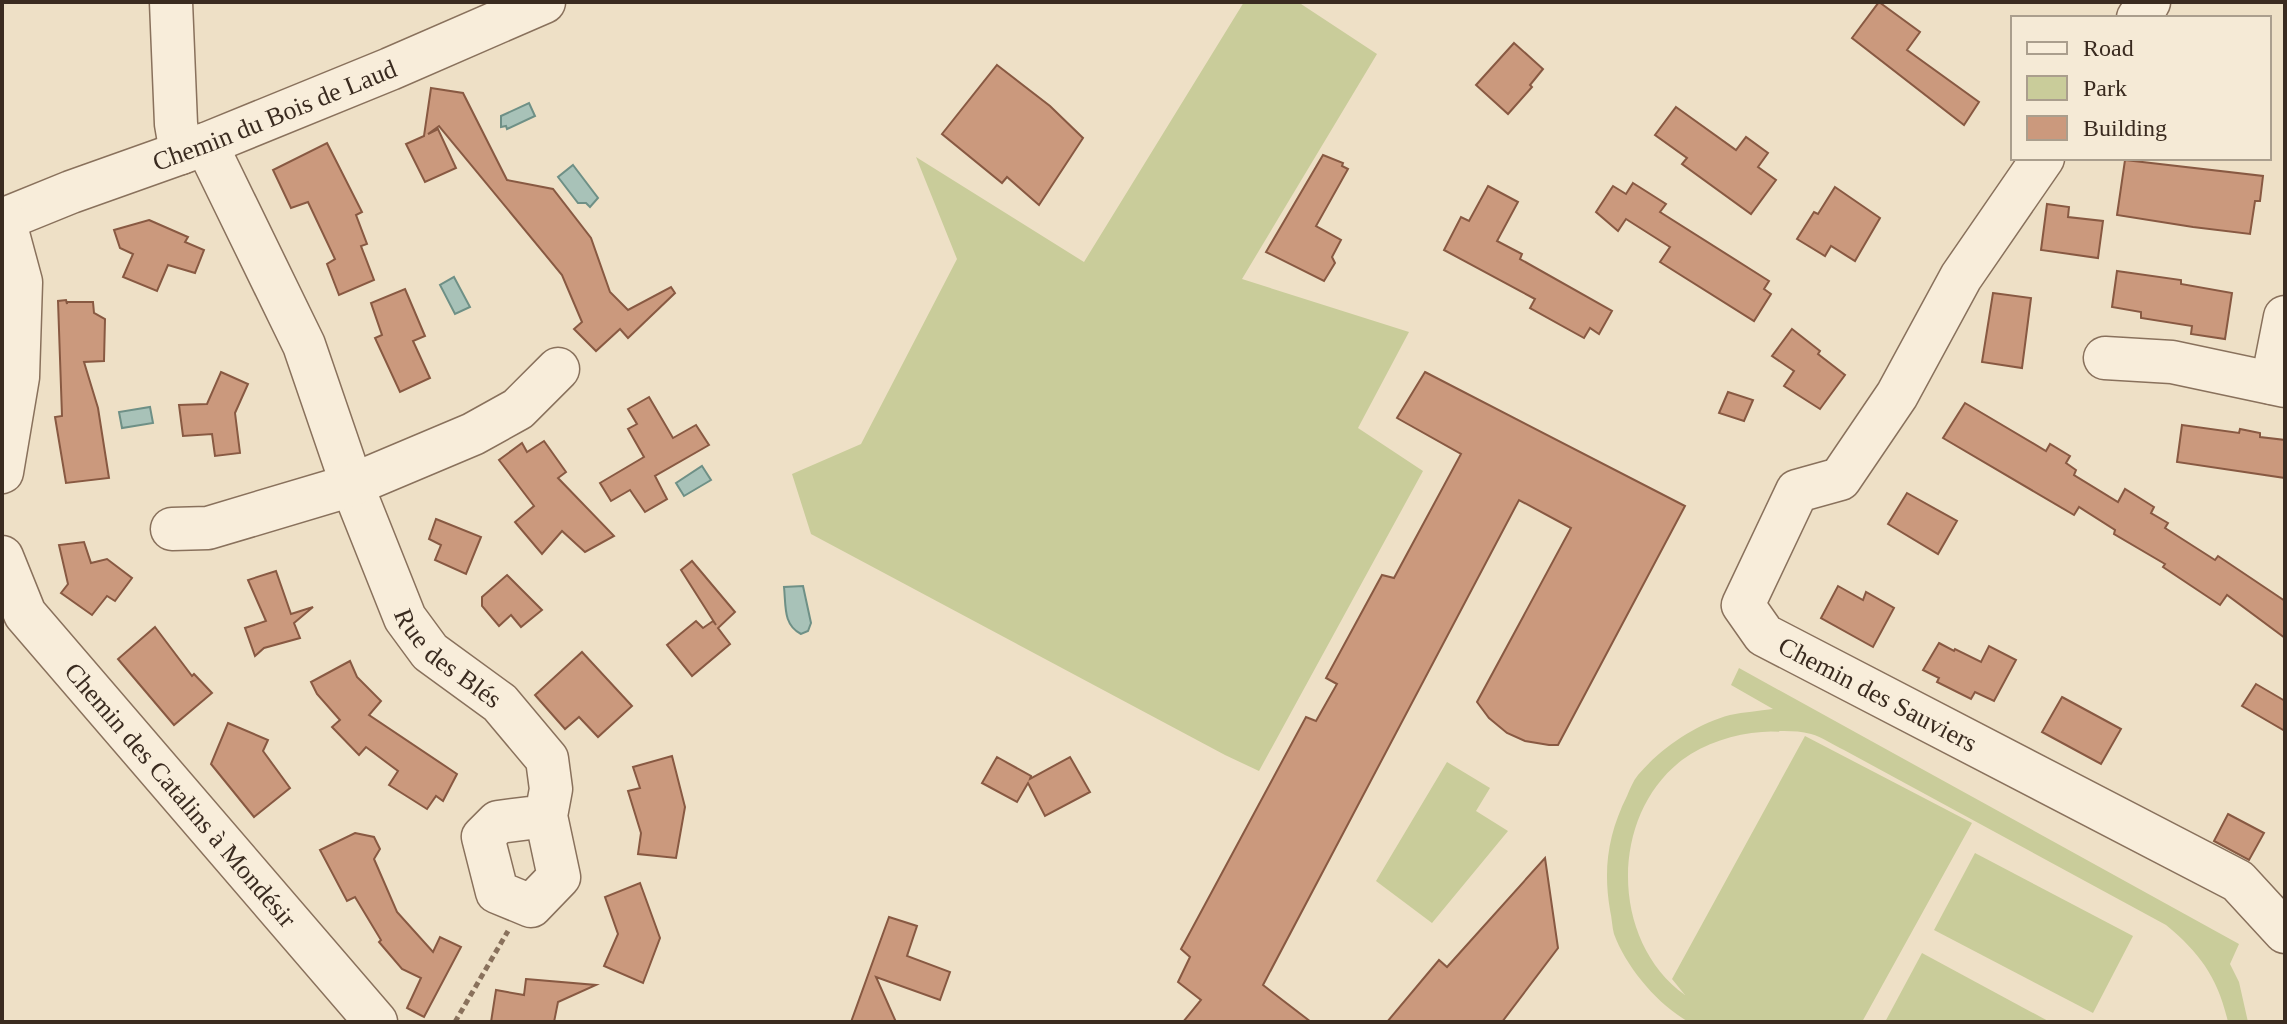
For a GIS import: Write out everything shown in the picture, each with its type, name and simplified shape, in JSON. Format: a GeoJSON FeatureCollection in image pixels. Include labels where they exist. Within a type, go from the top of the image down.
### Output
{"type":"FeatureCollection","features":[{"type":"Feature","properties":{"kind":"street","name":"Rue des Blés"},"geometry":{"type":"LineString","coordinates":[[171,2],[175,111],[304,345],[352,485],[405,618],[430,652],[500,703],[547,759],[551,789],[546,816],[559,877],[531,906],[520,901]]}},
{"type":"Feature","properties":{"kind":"street","name":"Chemin du Bois de Laud"},"geometry":{"type":"LineString","coordinates":[[3,220],[390,69],[544,2]]}},
{"type":"Feature","properties":{"kind":"street","name":"Chemin des Sauviers"},"geometry":{"type":"LineString","coordinates":[[2042,160],[1961,277],[1897,395],[1840,479],[1797,491],[1743,605],[1764,635],[2238,881],[2285,932]]}},
{"type":"Feature","properties":{"kind":"street"},"geometry":{"type":"LineString","coordinates":[[2,472],[18,377],[21,282],[3,220]]}},
{"type":"Feature","properties":{"kind":"street"},"geometry":{"type":"LineString","coordinates":[[2105,358],[2172,362],[2278,385],[2285,317]]}},
{"type":"Feature","properties":{"kind":"street"},"geometry":{"type":"LineString","coordinates":[[172,529],[208,528],[352,485],[473,434],[518,409],[558,369]]}},
{"type":"Feature","properties":{"kind":"street","name":"Chemin des Catalins à Mondésir"},"geometry":{"type":"LineString","coordinates":[[2,557],[25,614],[376,1022]]}},
{"type":"Feature","properties":{"kind":"street"},"geometry":{"type":"LineString","coordinates":[[520,901],[497,892],[483,837],[498,822],[546,816]]}},
{"type":"Feature","properties":{"kind":"path"},"geometry":{"type":"LineString","coordinates":[[455,1022],[515,919],[520,901]]}},
{"type":"Feature","properties":{"kind":"green space"},"geometry":{"type":"Polygon","coordinates":[[[1244,2],[1298,2],[1377,54],[1242,279],[1409,332],[1358,428],[1423,471],[1259,771],[811,534],[792,474],[861,444],[957,259],[916,157],[1084,262],[1244,2]]]}},
{"type":"Feature","properties":{"kind":"green space"},"geometry":{"type":"Polygon","coordinates":[[[1739,668],[2239,944],[2230,964],[2239,982],[2248,1022],[2228,1022],[2219,992],[2206,968],[2189,946],[2166,925],[1823,739],[1786,731],[1741,735],[1700,749],[1682,760],[1658,784],[1641,813],[1631,845],[1628,878],[1632,912],[1643,943],[1660,972],[1685,995],[1672,979],[1805,736],[1972,823],[1862,1022],[1689,1022],[1677,1015],[1635,972],[1614,934],[1607,866],[1611,838],[1632,785],[1657,756],[1680,738],[1717,719],[1773,709],[1731,685],[1739,668]]]}},
{"type":"Feature","properties":{"kind":"green space"},"geometry":{"type":"Polygon","coordinates":[[[1447,762],[1490,788],[1476,811],[1508,831],[1432,923],[1376,881],[1447,762]]]}},
{"type":"Feature","properties":{"kind":"green space"},"geometry":{"type":"Polygon","coordinates":[[[1975,853],[2133,936],[2093,1013],[1934,930],[1975,853]]]}},
{"type":"Feature","properties":{"kind":"green space"},"geometry":{"type":"Polygon","coordinates":[[[1922,953],[2050,1022],[1885,1022],[1922,953]]]}},
{"type":"Feature","properties":{"kind":"shaded area"},"geometry":{"type":"Polygon","coordinates":[[[529,103],[535,116],[507,129],[506,126],[501,127],[501,116],[529,103]]]}},
{"type":"Feature","properties":{"kind":"shaded area"},"geometry":{"type":"Polygon","coordinates":[[[573,165],[598,198],[590,207],[586,203],[578,203],[558,177],[573,165]]]}},
{"type":"Feature","properties":{"kind":"shaded area"},"geometry":{"type":"Polygon","coordinates":[[[454,277],[470,307],[455,314],[440,285],[454,277]]]}},
{"type":"Feature","properties":{"kind":"shaded area"},"geometry":{"type":"Polygon","coordinates":[[[150,407],[153,423],[122,428],[119,412],[150,407]]]}},
{"type":"Feature","properties":{"kind":"shaded area"},"geometry":{"type":"Polygon","coordinates":[[[702,466],[711,480],[684,496],[676,483],[702,466]]]}},
{"type":"Feature","properties":{"kind":"shaded area"},"geometry":{"type":"Polygon","coordinates":[[[803,586],[811,623],[808,631],[801,634],[788,620],[784,587],[803,586]]]}},
{"type":"Feature","properties":{"kind":"building"},"geometry":{"type":"Polygon","coordinates":[[[1879,2],[1920,32],[1907,50],[1979,102],[1964,125],[1852,38],[1879,2]]]}},
{"type":"Feature","properties":{"kind":"building"},"geometry":{"type":"Polygon","coordinates":[[[1514,43],[1543,69],[1508,114],[1476,85],[1514,43]]]}},
{"type":"Feature","properties":{"kind":"building"},"geometry":{"type":"Polygon","coordinates":[[[997,65],[1050,106],[1083,138],[1039,205],[1007,177],[1002,183],[942,134],[997,65]]]}},
{"type":"Feature","properties":{"kind":"building"},"geometry":{"type":"Polygon","coordinates":[[[431,88],[463,93],[507,180],[553,189],[591,238],[610,292],[628,310],[671,287],[675,293],[628,338],[620,329],[596,351],[574,329],[582,322],[562,275],[439,126],[428,134],[438,129],[456,168],[425,182],[406,144],[424,136],[431,88]]]}},
{"type":"Feature","properties":{"kind":"building"},"geometry":{"type":"Polygon","coordinates":[[[1676,107],[1736,150],[1746,137],[1768,153],[1758,167],[1776,180],[1751,214],[1682,164],[1687,158],[1655,135],[1676,107]]]}},
{"type":"Feature","properties":{"kind":"building"},"geometry":{"type":"Polygon","coordinates":[[[327,143],[362,212],[356,215],[367,244],[361,246],[374,280],[339,295],[327,264],[335,259],[308,202],[291,208],[273,170],[327,143]]]}},
{"type":"Feature","properties":{"kind":"building"},"geometry":{"type":"Polygon","coordinates":[[[1323,155],[1343,163],[1342,166],[1348,169],[1316,226],[1341,240],[1332,257],[1335,263],[1324,281],[1266,252],[1323,155]]]}},
{"type":"Feature","properties":{"kind":"building"},"geometry":{"type":"Polygon","coordinates":[[[2125,160],[2263,176],[2260,201],[2255,201],[2250,234],[2117,215],[2125,160]]]}},
{"type":"Feature","properties":{"kind":"building"},"geometry":{"type":"Polygon","coordinates":[[[1633,183],[1666,204],[1660,212],[1769,281],[1764,289],[1771,294],[1754,321],[1660,262],[1670,247],[1626,219],[1618,231],[1596,212],[1613,186],[1626,194],[1633,183]]]}},
{"type":"Feature","properties":{"kind":"building"},"geometry":{"type":"Polygon","coordinates":[[[1488,186],[1518,202],[1497,241],[1522,254],[1520,259],[1612,311],[1599,334],[1590,328],[1584,338],[1530,308],[1535,299],[1444,250],[1461,217],[1469,221],[1488,186]]]}},
{"type":"Feature","properties":{"kind":"building"},"geometry":{"type":"Polygon","coordinates":[[[1835,187],[1880,218],[1855,261],[1831,246],[1825,256],[1797,239],[1835,187]]]}},
{"type":"Feature","properties":{"kind":"building"},"geometry":{"type":"Polygon","coordinates":[[[2047,204],[2069,207],[2068,217],[2103,221],[2098,258],[2041,250],[2047,204]]]}},
{"type":"Feature","properties":{"kind":"building"},"geometry":{"type":"Polygon","coordinates":[[[149,220],[188,237],[185,242],[204,250],[195,273],[168,265],[157,291],[123,277],[133,254],[120,248],[114,230],[149,220]]]}},
{"type":"Feature","properties":{"kind":"building"},"geometry":{"type":"Polygon","coordinates":[[[2117,271],[2181,280],[2181,284],[2232,293],[2225,339],[2191,334],[2192,326],[2141,318],[2141,312],[2112,307],[2117,271]]]}},
{"type":"Feature","properties":{"kind":"building"},"geometry":{"type":"Polygon","coordinates":[[[405,289],[425,336],[413,341],[430,378],[400,392],[375,338],[382,335],[371,303],[405,289]]]}},
{"type":"Feature","properties":{"kind":"building"},"geometry":{"type":"Polygon","coordinates":[[[1993,293],[2031,298],[2022,368],[1982,362],[1993,293]]]}},
{"type":"Feature","properties":{"kind":"building"},"geometry":{"type":"Polygon","coordinates":[[[66,300],[67,304],[93,302],[94,313],[105,319],[104,361],[84,362],[98,408],[109,478],[66,483],[55,417],[62,416],[58,301],[66,300]]]}},
{"type":"Feature","properties":{"kind":"building"},"geometry":{"type":"Polygon","coordinates":[[[1792,329],[1845,375],[1820,409],[1784,386],[1794,371],[1772,356],[1792,329]]]}},
{"type":"Feature","properties":{"kind":"building"},"geometry":{"type":"Polygon","coordinates":[[[221,372],[248,384],[235,413],[240,453],[215,456],[212,434],[183,436],[179,405],[207,404],[221,372]]]}},
{"type":"Feature","properties":{"kind":"building"},"geometry":{"type":"Polygon","coordinates":[[[1425,372],[1685,506],[1558,745],[1549,745],[1525,741],[1507,733],[1489,718],[1477,702],[1571,528],[1519,500],[1263,985],[1311,1022],[1183,1022],[1201,1000],[1178,982],[1190,957],[1181,949],[1306,717],[1316,721],[1337,684],[1326,678],[1382,575],[1394,578],[1461,454],[1397,418],[1425,372]]]}},
{"type":"Feature","properties":{"kind":"building"},"geometry":{"type":"Polygon","coordinates":[[[1728,392],[1753,400],[1744,421],[1719,413],[1728,392]]]}},
{"type":"Feature","properties":{"kind":"building"},"geometry":{"type":"Polygon","coordinates":[[[649,397],[673,438],[696,425],[709,445],[655,476],[667,499],[645,512],[630,490],[611,501],[600,483],[644,457],[628,429],[637,424],[628,409],[649,397]]]}},
{"type":"Feature","properties":{"kind":"building"},"geometry":{"type":"Polygon","coordinates":[[[1965,403],[2046,451],[2050,444],[2070,456],[2066,463],[2076,470],[2074,475],[2118,502],[2125,489],[2154,507],[2151,513],[2168,523],[2165,528],[2215,560],[2218,556],[2285,601],[2285,638],[2227,595],[2220,605],[2079,507],[2074,515],[1943,438],[1965,403]]]}},
{"type":"Feature","properties":{"kind":"building"},"geometry":{"type":"Polygon","coordinates":[[[2182,425],[2239,433],[2240,429],[2260,433],[2260,437],[2285,440],[2285,478],[2177,462],[2182,425]]]}},
{"type":"Feature","properties":{"kind":"building"},"geometry":{"type":"Polygon","coordinates":[[[544,441],[566,472],[558,478],[614,536],[585,552],[562,531],[542,554],[515,522],[534,506],[499,460],[522,443],[527,452],[544,441]]]}},
{"type":"Feature","properties":{"kind":"building"},"geometry":{"type":"Polygon","coordinates":[[[1907,493],[1957,521],[1938,554],[1888,524],[1907,493]]]}},
{"type":"Feature","properties":{"kind":"building"},"geometry":{"type":"Polygon","coordinates":[[[436,519],[481,537],[466,574],[435,560],[441,545],[429,539],[436,519]]]}},
{"type":"Feature","properties":{"kind":"building"},"geometry":{"type":"Polygon","coordinates":[[[84,542],[91,563],[107,559],[132,578],[115,601],[107,596],[92,615],[61,593],[68,584],[59,545],[84,542]]]}},
{"type":"Feature","properties":{"kind":"building"},"geometry":{"type":"Polygon","coordinates":[[[692,561],[735,612],[718,628],[730,644],[692,676],[667,645],[696,621],[703,628],[713,621],[716,625],[681,570],[692,561]]]}},
{"type":"Feature","properties":{"kind":"building"},"geometry":{"type":"Polygon","coordinates":[[[276,571],[291,614],[313,607],[294,623],[300,638],[264,648],[255,656],[245,628],[266,621],[248,580],[276,571]]]}},
{"type":"Feature","properties":{"kind":"building"},"geometry":{"type":"Polygon","coordinates":[[[507,575],[542,610],[521,627],[511,615],[499,626],[482,606],[482,597],[507,575]]]}},
{"type":"Feature","properties":{"kind":"building"},"geometry":{"type":"Polygon","coordinates":[[[1838,586],[1863,600],[1866,592],[1894,608],[1873,647],[1821,618],[1838,586]]]}},
{"type":"Feature","properties":{"kind":"building"},"geometry":{"type":"Polygon","coordinates":[[[155,627],[192,676],[194,674],[212,693],[174,725],[118,659],[155,627]]]}},
{"type":"Feature","properties":{"kind":"building"},"geometry":{"type":"Polygon","coordinates":[[[1939,643],[1981,662],[1989,646],[2016,660],[1994,701],[1975,692],[1971,699],[1937,682],[1939,678],[1923,670],[1939,643]]]}},
{"type":"Feature","properties":{"kind":"building"},"geometry":{"type":"Polygon","coordinates":[[[582,652],[632,706],[598,737],[579,717],[565,729],[535,695],[582,652]]]}},
{"type":"Feature","properties":{"kind":"building"},"geometry":{"type":"Polygon","coordinates":[[[350,661],[357,677],[381,701],[369,715],[457,774],[443,801],[436,796],[427,809],[389,785],[398,771],[366,747],[359,755],[332,727],[340,720],[317,694],[311,682],[350,661]]]}},
{"type":"Feature","properties":{"kind":"building"},"geometry":{"type":"Polygon","coordinates":[[[2256,684],[2285,701],[2285,731],[2242,706],[2256,684]]]}},
{"type":"Feature","properties":{"kind":"building"},"geometry":{"type":"Polygon","coordinates":[[[2062,697],[2121,729],[2101,764],[2042,732],[2062,697]]]}},
{"type":"Feature","properties":{"kind":"building"},"geometry":{"type":"Polygon","coordinates":[[[228,723],[268,740],[263,751],[290,788],[254,817],[211,764],[228,723]]]}},
{"type":"Feature","properties":{"kind":"building"},"geometry":{"type":"Polygon","coordinates":[[[672,756],[685,807],[676,858],[638,854],[641,833],[628,791],[640,788],[633,767],[672,756]]]}},
{"type":"Feature","properties":{"kind":"building"},"geometry":{"type":"Polygon","coordinates":[[[997,757],[1031,776],[1030,779],[1070,757],[1090,792],[1045,816],[1028,783],[1017,802],[982,783],[997,757]]]}},
{"type":"Feature","properties":{"kind":"building"},"geometry":{"type":"Polygon","coordinates":[[[2228,814],[2264,833],[2249,860],[2214,841],[2228,814]]]}},
{"type":"Feature","properties":{"kind":"building"},"geometry":{"type":"Polygon","coordinates":[[[355,833],[374,837],[380,849],[374,859],[397,912],[433,952],[440,937],[461,947],[424,1017],[407,1008],[421,978],[402,969],[379,942],[381,940],[355,897],[347,901],[320,850],[355,833]]]}},
{"type":"Feature","properties":{"kind":"building"},"geometry":{"type":"Polygon","coordinates":[[[1545,858],[1558,948],[1502,1022],[1387,1022],[1439,960],[1447,967],[1545,858]]]}},
{"type":"Feature","properties":{"kind":"building"},"geometry":{"type":"Polygon","coordinates":[[[640,883],[660,938],[643,983],[604,966],[618,934],[605,897],[640,883]]]}},
{"type":"Feature","properties":{"kind":"building"},"geometry":{"type":"Polygon","coordinates":[[[889,917],[917,926],[907,956],[950,972],[940,1000],[876,977],[896,1022],[851,1022],[889,917]]]}},
{"type":"Feature","properties":{"kind":"building"},"geometry":{"type":"Polygon","coordinates":[[[526,979],[596,985],[558,1002],[554,1022],[491,1022],[496,990],[524,995],[526,979]]]}}]}
